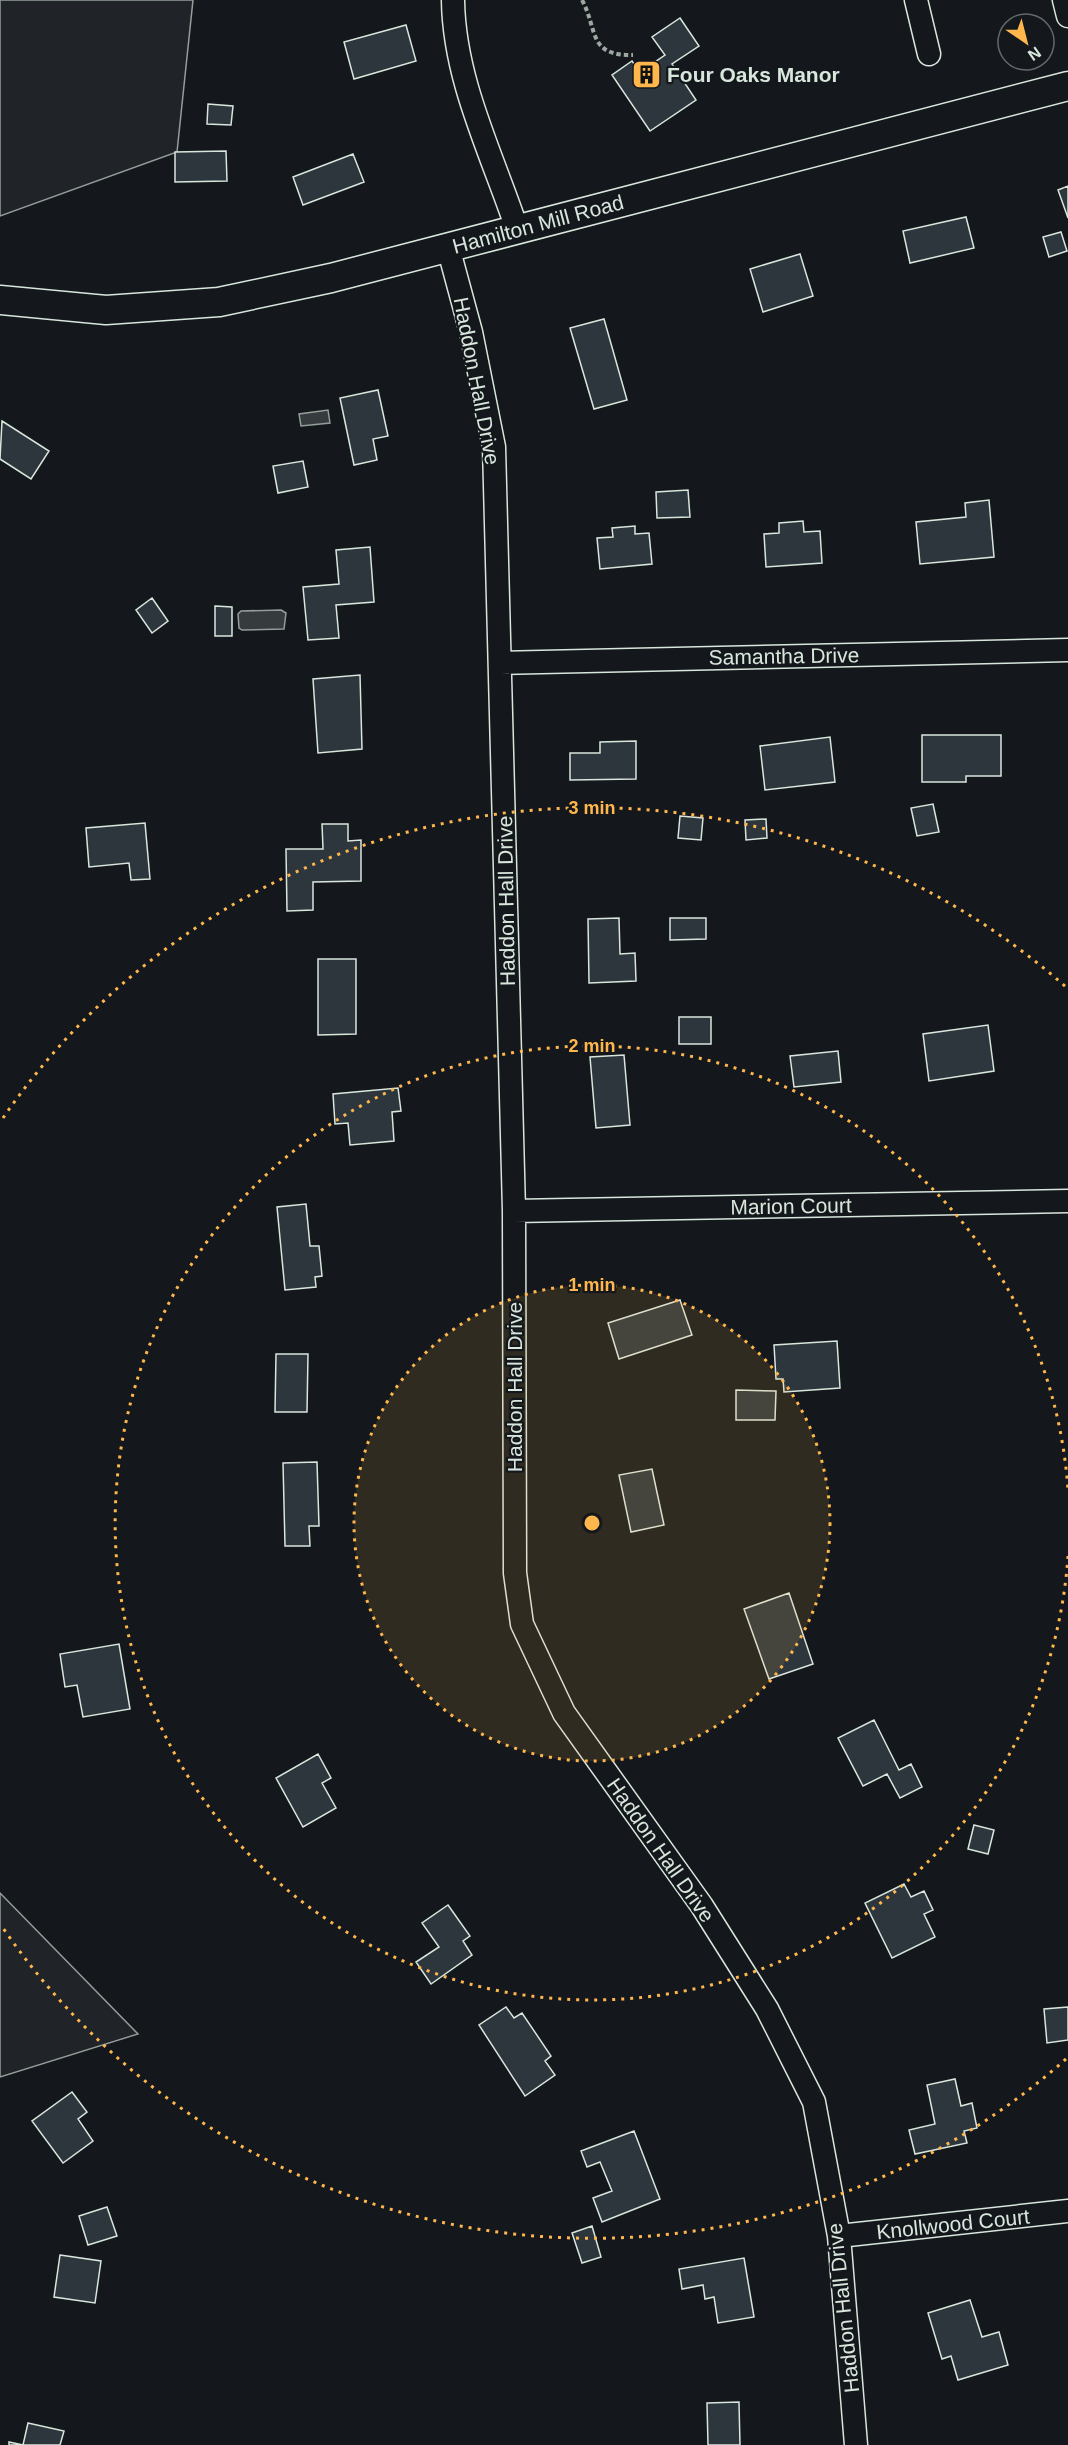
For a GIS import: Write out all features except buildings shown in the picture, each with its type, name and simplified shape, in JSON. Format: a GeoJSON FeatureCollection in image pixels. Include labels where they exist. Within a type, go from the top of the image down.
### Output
{"type":"FeatureCollection","features":[{"type":"Feature","properties":{"kind":"main road","name":"Hamilton Mill Road"},"geometry":{"type":"LineString","coordinates":[[0,300],[106,310],[219,302],[331,278],[1068,86]]}},
{"type":"Feature","properties":{"kind":"street"},"geometry":{"type":"LineString","coordinates":[[453,0],[453,21],[471,105],[517,229]]}},
{"type":"Feature","properties":{"kind":"street"},"geometry":{"type":"LineString","coordinates":[[916,0],[929,54]]}},
{"type":"Feature","properties":{"kind":"street"},"geometry":{"type":"LineString","coordinates":[[1064,0],[1068,16]]}},
{"type":"Feature","properties":{"kind":"street","name":"Haddon Hall Drive"},"geometry":{"type":"LineString","coordinates":[[448,247],[471,332],[494,447],[514,1211],[515,1573],[522,1624],[564,1713],[702,1906],[767,2009],[814,2102],[839,2236],[856,2445]]}},
{"type":"Feature","properties":{"kind":"street","name":"Samantha Drive"},"geometry":{"type":"LineString","coordinates":[[500,663],[1068,650]]}},
{"type":"Feature","properties":{"kind":"street","name":"Marion Court"},"geometry":{"type":"LineString","coordinates":[[514,1211],[1068,1201]]}},
{"type":"Feature","properties":{"kind":"street","name":"Knollwood Court"},"geometry":{"type":"LineString","coordinates":[[839,2236],[1068,2211]]}},
{"type":"Feature","properties":{"kind":"path"},"geometry":{"type":"LineString","coordinates":[[582,0],[590,27],[601,46],[611,53],[633,55]]}},
{"type":"Feature","properties":{"kind":"shaded area"},"geometry":{"type":"Polygon","coordinates":[[[0,0],[193,0],[177,152],[0,216],[0,0]]]}},
{"type":"Feature","properties":{"kind":"shaded area"},"geometry":{"type":"Polygon","coordinates":[[[328,410],[330,423],[301,426],[299,414],[328,410]]]}},
{"type":"Feature","properties":{"kind":"shaded area"},"geometry":{"type":"Polygon","coordinates":[[[281,610],[286,613],[284,629],[242,630],[239,628],[238,614],[241,611],[281,610]]]}},
{"type":"Feature","properties":{"kind":"shaded area"},"geometry":{"type":"Polygon","coordinates":[[[0,1893],[138,2034],[0,2077],[0,1893]]]}},
{"type":"Feature","properties":{"kind":"place","name":"Four Oaks Manor"},"geometry":{"type":"Point","coordinates":[646,74]}}]}
